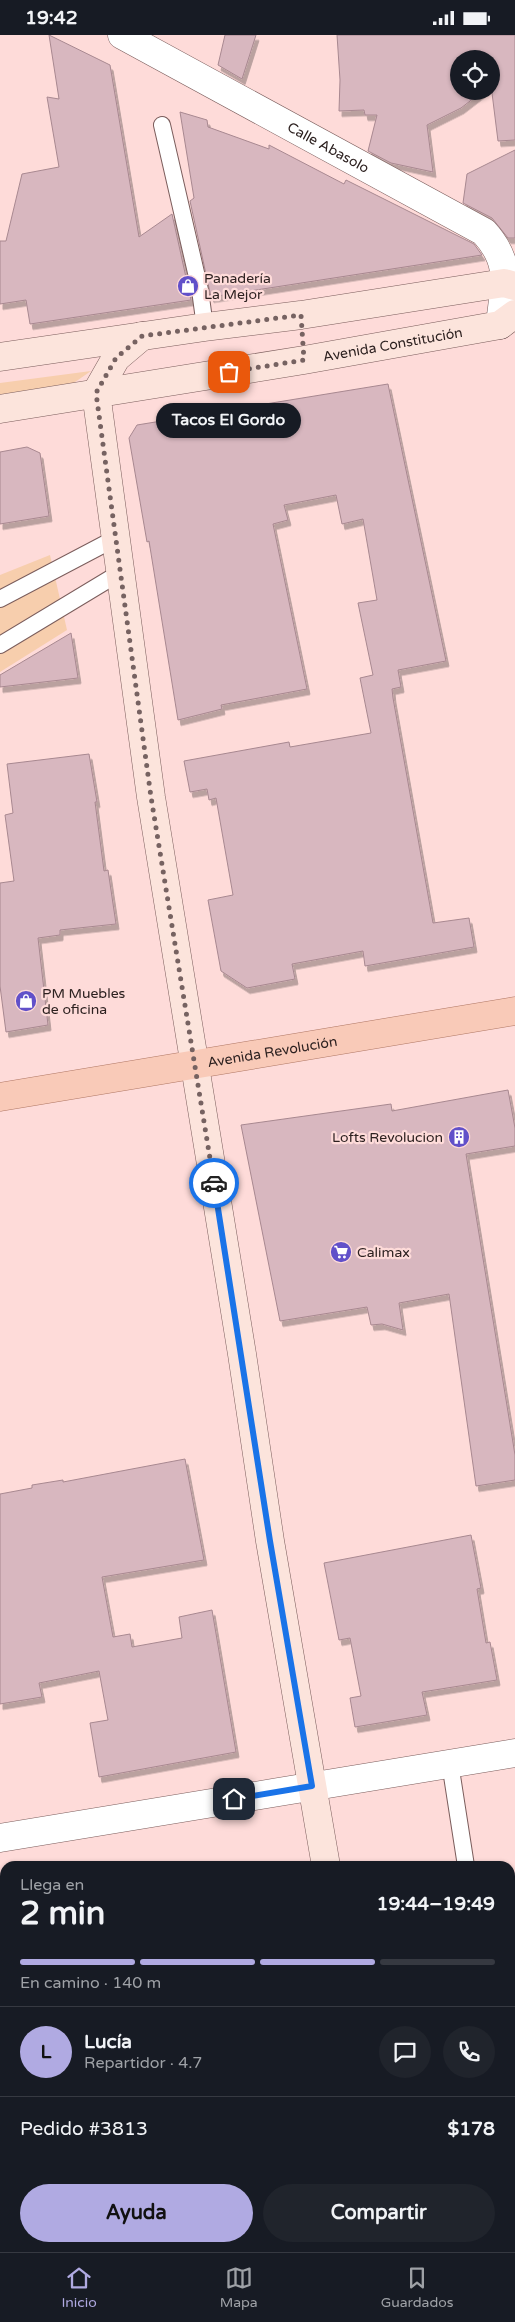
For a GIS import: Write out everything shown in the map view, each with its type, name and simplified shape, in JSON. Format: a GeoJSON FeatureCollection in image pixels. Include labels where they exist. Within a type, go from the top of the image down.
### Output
{"type":"FeatureCollection","features":[{"type":"Feature","properties":{"kind":"main road"},"geometry":{"type":"LineString","coordinates":[[0,357],[510,285]]}},
{"type":"Feature","properties":{"kind":"main road"},"geometry":{"type":"LineString","coordinates":[[301,315],[304,360]]}},
{"type":"Feature","properties":{"kind":"main road","name":"Avenida Constitución"},"geometry":{"type":"LineString","coordinates":[[0,409],[304,360],[507,320]]}},
{"type":"Feature","properties":{"kind":"main road"},"geometry":{"type":"LineString","coordinates":[[142,336],[116,358],[96,393],[151,797],[269,1533],[325,1861]]}},
{"type":"Feature","properties":{"kind":"main road","name":"Avenida Revolución"},"geometry":{"type":"LineString","coordinates":[[0,1097],[515,1011]]}},
{"type":"Feature","properties":{"kind":"street","name":"Calle Abasolo"},"geometry":{"type":"LineString","coordinates":[[122,35],[484,231],[495,244],[503,261],[510,285],[507,320]]}},
{"type":"Feature","properties":{"kind":"street"},"geometry":{"type":"LineString","coordinates":[[0,1838],[515,1753]]}},
{"type":"Feature","properties":{"kind":"lane"},"geometry":{"type":"LineString","coordinates":[[162,125],[200,290],[205,327]]}},
{"type":"Feature","properties":{"kind":"lane"},"geometry":{"type":"LineString","coordinates":[[0,599],[116,538]]}},
{"type":"Feature","properties":{"kind":"lane"},"geometry":{"type":"LineString","coordinates":[[0,645],[121,572]]}},
{"type":"Feature","properties":{"kind":"lane"},"geometry":{"type":"LineString","coordinates":[[450,1763],[465,1861]]}},
{"type":"Feature","properties":{"kind":"shaded area"},"geometry":{"type":"Polygon","coordinates":[[[91,371],[65,389],[0,400],[0,383],[91,371]]]}},
{"type":"Feature","properties":{"kind":"shaded area"},"geometry":{"type":"Polygon","coordinates":[[[50,555],[67,630],[0,672],[0,575],[50,555]]]}},
{"type":"Feature","properties":{"kind":"building"},"geometry":{"type":"Polygon","coordinates":[[[49,35],[110,65],[139,237],[172,214],[191,300],[30,324],[26,300],[0,304],[0,241],[6,241],[22,174],[59,167],[47,97],[59,99],[49,35]]]}},
{"type":"Feature","properties":{"kind":"building"},"geometry":{"type":"Polygon","coordinates":[[[225,35],[256,35],[242,79],[218,65],[225,35]]]}},
{"type":"Feature","properties":{"kind":"building"},"geometry":{"type":"Polygon","coordinates":[[[337,35],[515,35],[515,140],[498,141],[493,100],[500,100],[500,50],[450,50],[450,100],[471,100],[461,108],[427,125],[433,172],[391,163],[368,151],[377,115],[365,115],[364,110],[339,111],[340,80],[337,35]]]}},
{"type":"Feature","properties":{"kind":"building"},"geometry":{"type":"Polygon","coordinates":[[[180,112],[207,120],[208,127],[269,149],[269,145],[344,184],[346,180],[474,244],[482,255],[211,297],[190,201],[194,198],[180,112]]]}},
{"type":"Feature","properties":{"kind":"building"},"geometry":{"type":"Polygon","coordinates":[[[515,150],[515,238],[508,238],[492,218],[463,203],[467,174],[515,150]]]}},
{"type":"Feature","properties":{"kind":"building"},"geometry":{"type":"Polygon","coordinates":[[[388,384],[446,661],[398,670],[401,687],[392,689],[393,698],[433,923],[469,918],[474,947],[365,966],[363,951],[292,964],[295,979],[247,988],[221,971],[208,900],[233,895],[216,798],[209,800],[207,789],[190,792],[184,761],[289,742],[290,747],[371,733],[360,678],[373,675],[358,603],[377,600],[363,519],[342,524],[336,495],[284,505],[288,520],[273,524],[307,689],[221,705],[222,709],[178,720],[149,541],[147,542],[129,438],[137,425],[388,384]]]}},
{"type":"Feature","properties":{"kind":"building"},"geometry":{"type":"Polygon","coordinates":[[[27,447],[40,453],[49,516],[0,524],[0,452],[27,447]]]}},
{"type":"Feature","properties":{"kind":"building"},"geometry":{"type":"Polygon","coordinates":[[[71,633],[78,678],[0,687],[0,675],[71,633]]]}},
{"type":"Feature","properties":{"kind":"building"},"geometry":{"type":"Polygon","coordinates":[[[89,754],[97,802],[95,802],[104,871],[108,870],[116,924],[60,930],[60,935],[38,938],[48,1025],[6,1032],[0,986],[0,883],[14,881],[5,815],[13,813],[7,764],[89,754]]]}},
{"type":"Feature","properties":{"kind":"building"},"geometry":{"type":"Polygon","coordinates":[[[508,1090],[515,1128],[515,1146],[466,1154],[515,1455],[515,1480],[476,1486],[449,1294],[399,1303],[403,1330],[382,1324],[371,1325],[367,1307],[280,1321],[241,1125],[391,1104],[392,1111],[508,1090]]]}},
{"type":"Feature","properties":{"kind":"building"},"geometry":{"type":"Polygon","coordinates":[[[185,1459],[204,1560],[102,1577],[113,1637],[130,1634],[132,1647],[182,1638],[179,1617],[212,1610],[236,1752],[99,1777],[90,1723],[108,1720],[99,1671],[39,1683],[42,1697],[0,1704],[0,1494],[32,1488],[32,1485],[63,1480],[63,1482],[185,1459]]]}},
{"type":"Feature","properties":{"kind":"building"},"geometry":{"type":"Polygon","coordinates":[[[471,1535],[481,1588],[477,1589],[486,1643],[490,1642],[497,1680],[422,1692],[427,1715],[355,1727],[350,1698],[361,1696],[350,1638],[339,1640],[324,1563],[471,1535]]]}},
{"type":"Feature","properties":{"kind":"way so far"},"geometry":{"type":"LineString","coordinates":[[214,1183],[151,797],[96,393],[116,358],[142,336],[301,315],[304,360],[229,372]]}},
{"type":"Feature","properties":{"kind":"place","name":"Panadería La Mejor"},"geometry":{"type":"Point","coordinates":[188,286]}},
{"type":"Feature","properties":{"kind":"place","name":"Tacos El Gordo"},"geometry":{"type":"Point","coordinates":[229,372]}},
{"type":"Feature","properties":{"kind":"place","name":"PM Muebles de oficina"},"geometry":{"type":"Point","coordinates":[26,1001]}},
{"type":"Feature","properties":{"kind":"place","name":"Lofts Revolucion"},"geometry":{"type":"Point","coordinates":[459,1137]}},
{"type":"Feature","properties":{"kind":"place","name":"Calimax"},"geometry":{"type":"Point","coordinates":[341,1252]}},
{"type":"Feature","properties":{"kind":"route"},"geometry":{"type":"LineString","coordinates":[[214,1183],[270,1541],[312,1786],[234,1799]]}}]}
